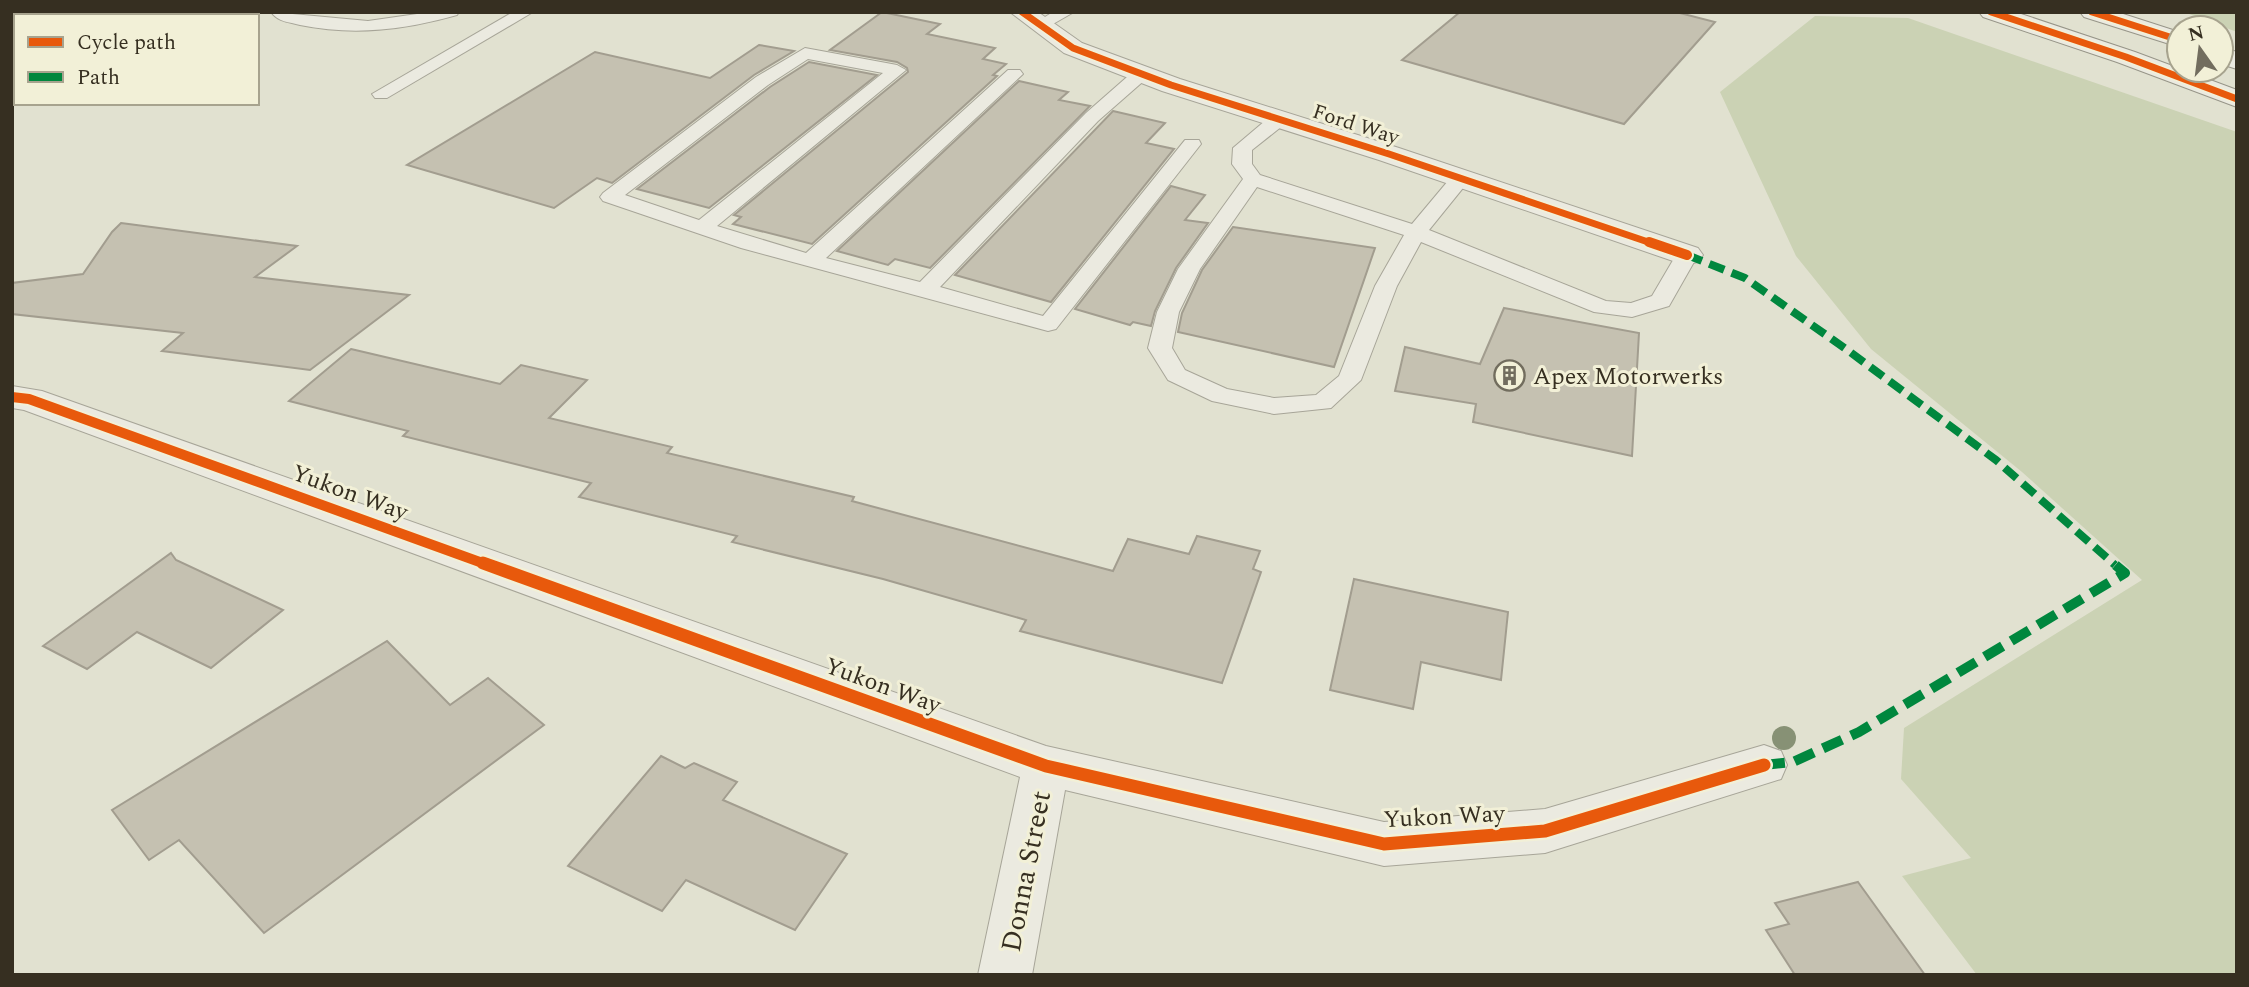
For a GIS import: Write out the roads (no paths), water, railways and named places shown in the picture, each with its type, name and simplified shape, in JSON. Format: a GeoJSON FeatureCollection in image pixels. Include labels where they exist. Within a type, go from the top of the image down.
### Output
{"type":"FeatureCollection","features":[{"type":"Feature","properties":{"kind":"street"},"geometry":{"type":"LineString","coordinates":[[1991,12],[2126,57],[2237,99]]}},
{"type":"Feature","properties":{"kind":"street"},"geometry":{"type":"LineString","coordinates":[[2092,12],[2165,35]]}},
{"type":"Feature","properties":{"kind":"street","name":"Ford Way"},"geometry":{"type":"LineString","coordinates":[[1031,19],[1073,48],[1141,74],[1687,255]]}},
{"type":"Feature","properties":{"kind":"street","name":"Yukon Way"},"geometry":{"type":"LineString","coordinates":[[12,397],[29,399],[1046,766],[1384,844],[1545,831],[1764,765]]}},
{"type":"Feature","properties":{"kind":"street","name":"Donna Street"},"geometry":{"type":"LineString","coordinates":[[1005,975],[1046,766]]}},
{"type":"Feature","properties":{"kind":"lane"},"geometry":{"type":"LineString","coordinates":[[279,12],[283,16],[319,25],[356,28],[407,25],[452,12]]}},
{"type":"Feature","properties":{"kind":"lane"},"geometry":{"type":"LineString","coordinates":[[381,94],[525,12]]}},
{"type":"Feature","properties":{"kind":"lane"},"geometry":{"type":"LineString","coordinates":[[1031,19],[1066,12]]}},
{"type":"Feature","properties":{"kind":"lane"},"geometry":{"type":"LineString","coordinates":[[702,228],[897,70],[804,53],[762,81],[610,197],[702,228],[811,260],[1048,324],[1192,144]]}},
{"type":"Feature","properties":{"kind":"lane"},"geometry":{"type":"LineString","coordinates":[[811,260],[1014,74]]}},
{"type":"Feature","properties":{"kind":"lane"},"geometry":{"type":"LineString","coordinates":[[925,290],[1092,117],[1141,74]]}},
{"type":"Feature","properties":{"kind":"lane"},"geometry":{"type":"LineString","coordinates":[[1279,119],[1244,148],[1242,164],[1253,179],[1416,232],[1602,307],[1632,310],[1661,301],[1687,255]]}},
{"type":"Feature","properties":{"kind":"lane"},"geometry":{"type":"LineString","coordinates":[[1253,179],[1189,270],[1168,312],[1160,348],[1176,374],[1221,396],[1274,406],[1322,402],[1349,380],[1386,286],[1416,232],[1461,179]]}},
{"type":"Feature","properties":{"kind":"place","name":"Apex Motorwerks"},"geometry":{"type":"Point","coordinates":[1510,376]}}]}
